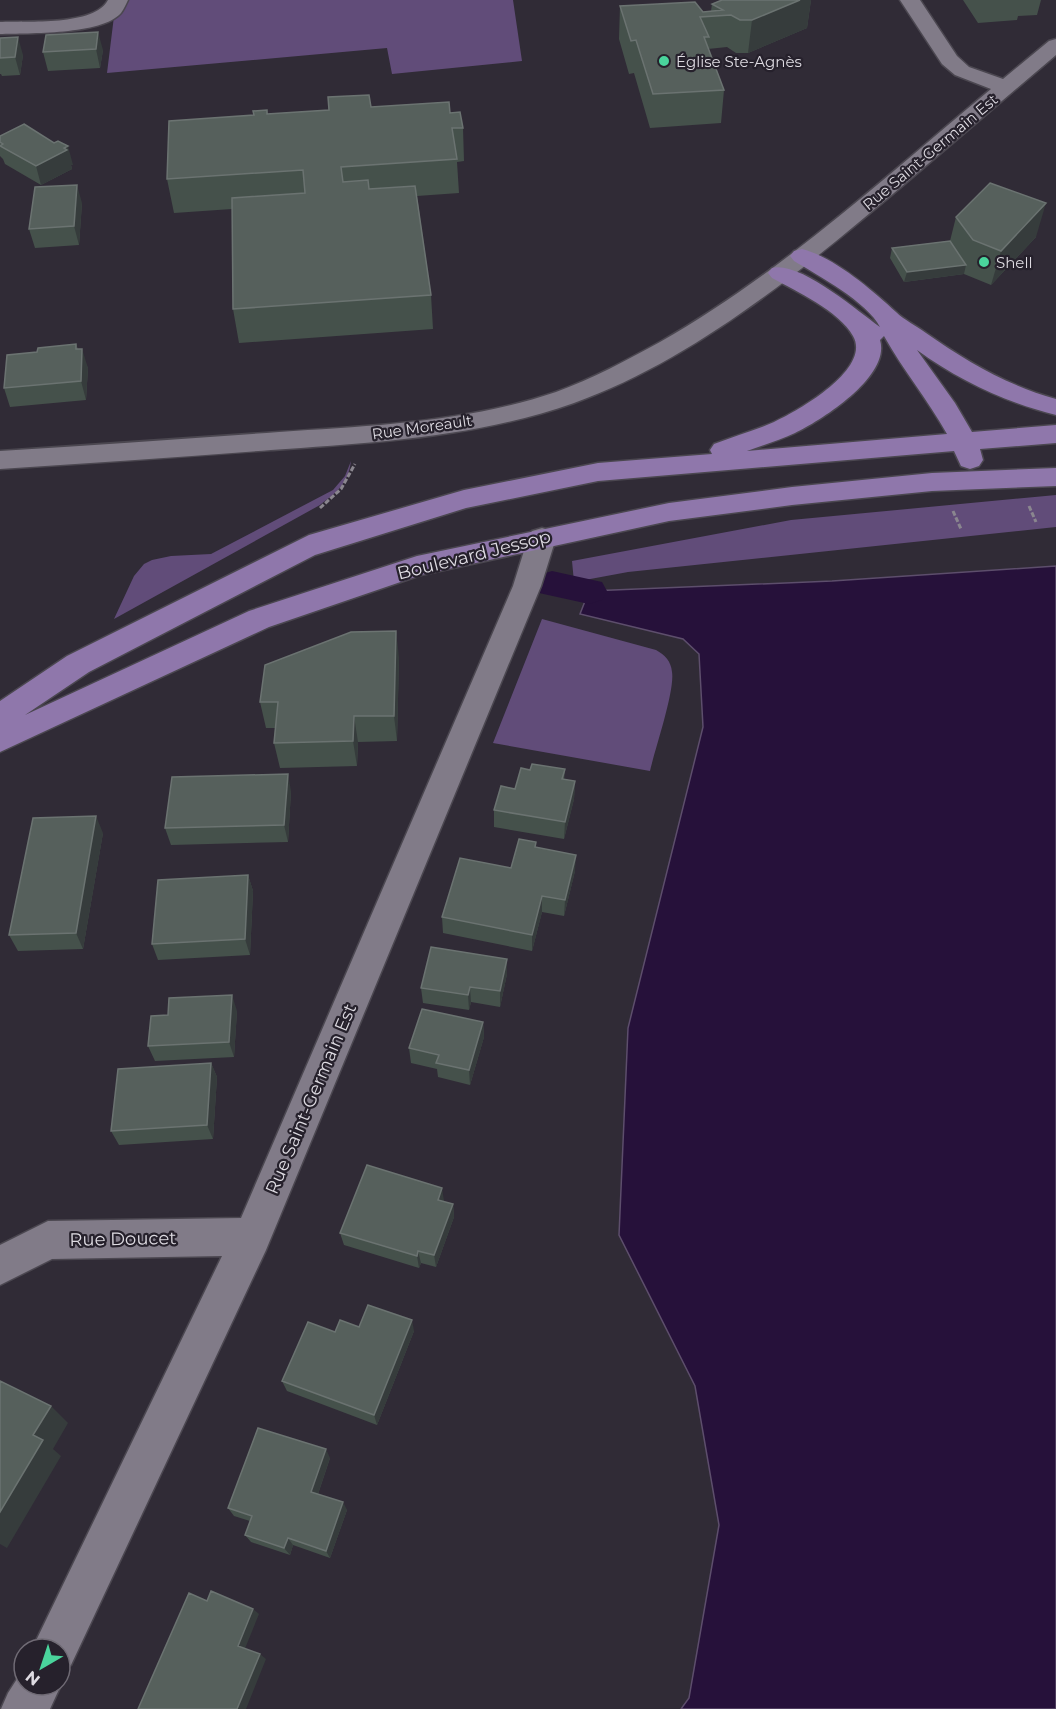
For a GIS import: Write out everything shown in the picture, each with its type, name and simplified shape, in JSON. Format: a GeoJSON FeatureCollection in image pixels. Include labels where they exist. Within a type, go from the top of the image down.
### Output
{"type":"FeatureCollection","features":[{"type":"Feature","properties":{"kind":"main road"},"geometry":{"type":"LineString","coordinates":[[802,256],[838,277],[925,344],[981,379],[1029,400],[1056,407]]}},
{"type":"Feature","properties":{"kind":"main road"},"geometry":{"type":"LineString","coordinates":[[780,273],[816,292],[911,362]]}},
{"type":"Feature","properties":{"kind":"main road"},"geometry":{"type":"LineString","coordinates":[[885,314],[911,362],[945,409],[964,442],[978,481]]}},
{"type":"Feature","properties":{"kind":"main road"},"geometry":{"type":"LineString","coordinates":[[682,465],[791,425],[854,380],[870,349],[866,336],[855,321]]}},
{"type":"Feature","properties":{"kind":"main road"},"geometry":{"type":"LineString","coordinates":[[0,716],[78,664],[305,548],[464,499],[598,472],[1056,434]]}},
{"type":"Feature","properties":{"kind":"main road","name":"Boulevard Jessop"},"geometry":{"type":"LineString","coordinates":[[0,740],[260,619],[417,566],[680,510],[932,482],[1056,477]]}},
{"type":"Feature","properties":{"kind":"street"},"geometry":{"type":"LineString","coordinates":[[0,28],[88,23],[107,17],[118,4],[118,0]]}},
{"type":"Feature","properties":{"kind":"street"},"geometry":{"type":"LineString","coordinates":[[910,0],[949,60],[962,71],[1007,88]]}},
{"type":"Feature","properties":{"kind":"street","name":"Rue Saint-Germain Est"},"geometry":{"type":"LineString","coordinates":[[802,256],[1056,45]]}},
{"type":"Feature","properties":{"kind":"street","name":"Rue Moreault"},"geometry":{"type":"LineString","coordinates":[[0,460],[355,436],[438,427],[516,411],[566,397],[658,354],[719,318],[802,256]]}},
{"type":"Feature","properties":{"kind":"street","name":"Rue Saint-Germain Est"},"geometry":{"type":"LineString","coordinates":[[61,1637],[252,1237],[527,586],[542,538]]}},
{"type":"Feature","properties":{"kind":"street","name":"Rue Doucet"},"geometry":{"type":"LineString","coordinates":[[0,1266],[48,1240],[252,1237]]}},
{"type":"Feature","properties":{"kind":"path"},"geometry":{"type":"LineString","coordinates":[[305,548],[286,527],[335,498],[350,480],[356,462],[355,436]]}},
{"type":"Feature","properties":{"kind":"path"},"geometry":{"type":"LineString","coordinates":[[1028,501],[1036,522]]}},
{"type":"Feature","properties":{"kind":"path"},"geometry":{"type":"LineString","coordinates":[[952,508],[962,529]]}},
{"type":"Feature","properties":{"kind":"shaded area"},"geometry":{"type":"Polygon","coordinates":[[[116,0],[513,0],[522,61],[392,74],[387,48],[107,73],[116,0]]]}},
{"type":"Feature","properties":{"kind":"shaded area"},"geometry":{"type":"Polygon","coordinates":[[[351,461],[350,469],[341,487],[320,505],[114,619],[134,576],[144,564],[171,556],[211,554],[333,490],[345,476],[351,461]]]}},
{"type":"Feature","properties":{"kind":"shaded area"},"geometry":{"type":"Polygon","coordinates":[[[1056,495],[1056,527],[628,572],[574,582],[572,561],[791,520],[1056,495]]]}},
{"type":"Feature","properties":{"kind":"shaded area"},"geometry":{"type":"Polygon","coordinates":[[[1056,566],[1056,1709],[681,1709],[689,1698],[719,1525],[695,1386],[619,1235],[628,1028],[703,727],[699,654],[683,639],[580,614],[589,591],[832,581],[1056,566]]]}},
{"type":"Feature","properties":{"kind":"shaded area"},"geometry":{"type":"Polygon","coordinates":[[[542,619],[656,650],[667,659],[672,672],[671,692],[650,771],[493,743],[542,619]]]}},
{"type":"Feature","properties":{"kind":"building"},"geometry":{"type":"Polygon","coordinates":[[[722,0],[800,0],[752,20],[740,20],[731,15],[700,17],[709,37],[704,37],[724,90],[653,94],[636,40],[631,41],[620,6],[695,2],[703,12],[723,10],[712,4],[722,0]]]}},
{"type":"Feature","properties":{"kind":"building"},"geometry":{"type":"Polygon","coordinates":[[[98,32],[96,49],[43,52],[46,35],[98,32]]]}},
{"type":"Feature","properties":{"kind":"building"},"geometry":{"type":"Polygon","coordinates":[[[18,37],[15,57],[0,58],[0,38],[18,37]]]}},
{"type":"Feature","properties":{"kind":"building"},"geometry":{"type":"Polygon","coordinates":[[[369,95],[371,107],[449,102],[450,113],[460,112],[463,128],[452,128],[457,159],[341,167],[343,182],[368,180],[369,189],[415,186],[431,295],[233,309],[232,198],[305,193],[303,170],[167,179],[169,121],[254,115],[253,111],[267,110],[267,114],[329,110],[328,97],[369,95]]]}},
{"type":"Feature","properties":{"kind":"building"},"geometry":{"type":"Polygon","coordinates":[[[24,124],[54,143],[58,141],[68,146],[64,148],[67,150],[36,166],[0,146],[3,144],[0,142],[0,136],[24,124]]]}},
{"type":"Feature","properties":{"kind":"building"},"geometry":{"type":"Polygon","coordinates":[[[990,183],[1046,203],[1001,251],[973,240],[956,217],[990,183]]]}},
{"type":"Feature","properties":{"kind":"building"},"geometry":{"type":"Polygon","coordinates":[[[77,185],[74,226],[29,229],[35,187],[77,185]]]}},
{"type":"Feature","properties":{"kind":"building"},"geometry":{"type":"Polygon","coordinates":[[[950,241],[966,265],[907,272],[892,248],[950,241]]]}},
{"type":"Feature","properties":{"kind":"building"},"geometry":{"type":"Polygon","coordinates":[[[76,344],[76,349],[82,349],[81,381],[4,388],[7,355],[37,352],[38,348],[76,344]]]}},
{"type":"Feature","properties":{"kind":"building"},"geometry":{"type":"Polygon","coordinates":[[[396,631],[394,716],[354,716],[353,741],[274,743],[278,702],[260,702],[265,665],[351,632],[396,631]]]}},
{"type":"Feature","properties":{"kind":"building"},"geometry":{"type":"Polygon","coordinates":[[[532,764],[565,769],[562,779],[575,781],[565,822],[494,810],[501,786],[515,789],[521,768],[530,770],[532,764]]]}},
{"type":"Feature","properties":{"kind":"building"},"geometry":{"type":"Polygon","coordinates":[[[288,774],[284,825],[165,828],[172,777],[288,774]]]}},
{"type":"Feature","properties":{"kind":"building"},"geometry":{"type":"Polygon","coordinates":[[[96,816],[76,933],[9,935],[33,818],[96,816]]]}},
{"type":"Feature","properties":{"kind":"building"},"geometry":{"type":"Polygon","coordinates":[[[519,839],[536,842],[535,847],[576,855],[565,900],[542,896],[532,935],[442,917],[460,858],[511,868],[519,839]]]}},
{"type":"Feature","properties":{"kind":"building"},"geometry":{"type":"Polygon","coordinates":[[[248,875],[245,939],[152,944],[158,880],[248,875]]]}},
{"type":"Feature","properties":{"kind":"building"},"geometry":{"type":"Polygon","coordinates":[[[431,947],[507,959],[500,991],[470,987],[468,995],[421,988],[431,947]]]}},
{"type":"Feature","properties":{"kind":"building"},"geometry":{"type":"Polygon","coordinates":[[[232,995],[229,1042],[148,1046],[151,1016],[168,1015],[169,998],[232,995]]]}},
{"type":"Feature","properties":{"kind":"building"},"geometry":{"type":"Polygon","coordinates":[[[422,1009],[483,1022],[469,1070],[436,1063],[439,1055],[409,1048],[422,1009]]]}},
{"type":"Feature","properties":{"kind":"building"},"geometry":{"type":"Polygon","coordinates":[[[211,1063],[207,1125],[111,1131],[118,1069],[211,1063]]]}},
{"type":"Feature","properties":{"kind":"building"},"geometry":{"type":"Polygon","coordinates":[[[367,1165],[442,1188],[438,1200],[453,1204],[434,1255],[418,1251],[417,1256],[340,1233],[367,1165]]]}},
{"type":"Feature","properties":{"kind":"building"},"geometry":{"type":"Polygon","coordinates":[[[368,1305],[412,1320],[374,1415],[282,1381],[308,1322],[335,1332],[340,1320],[359,1327],[368,1305]]]}},
{"type":"Feature","properties":{"kind":"building"},"geometry":{"type":"Polygon","coordinates":[[[0,1381],[51,1406],[33,1435],[43,1440],[0,1512],[0,1381]]]}},
{"type":"Feature","properties":{"kind":"building"},"geometry":{"type":"Polygon","coordinates":[[[258,1428],[326,1449],[311,1492],[343,1502],[326,1551],[288,1538],[284,1548],[245,1535],[252,1516],[228,1508],[258,1428]]]}},
{"type":"Feature","properties":{"kind":"building"},"geometry":{"type":"Polygon","coordinates":[[[211,1591],[253,1609],[238,1646],[260,1654],[237,1709],[138,1709],[189,1593],[207,1601],[211,1591]]]}},
{"type":"Feature","properties":{"kind":"waterway"},"geometry":{"type":"LineString","coordinates":[[552,584],[589,591]]}},
{"type":"Feature","properties":{"kind":"place","name":"Église Ste-Agnès"},"geometry":{"type":"Point","coordinates":[664,61]}},
{"type":"Feature","properties":{"kind":"place","name":"Shell"},"geometry":{"type":"Point","coordinates":[984,262]}}]}
